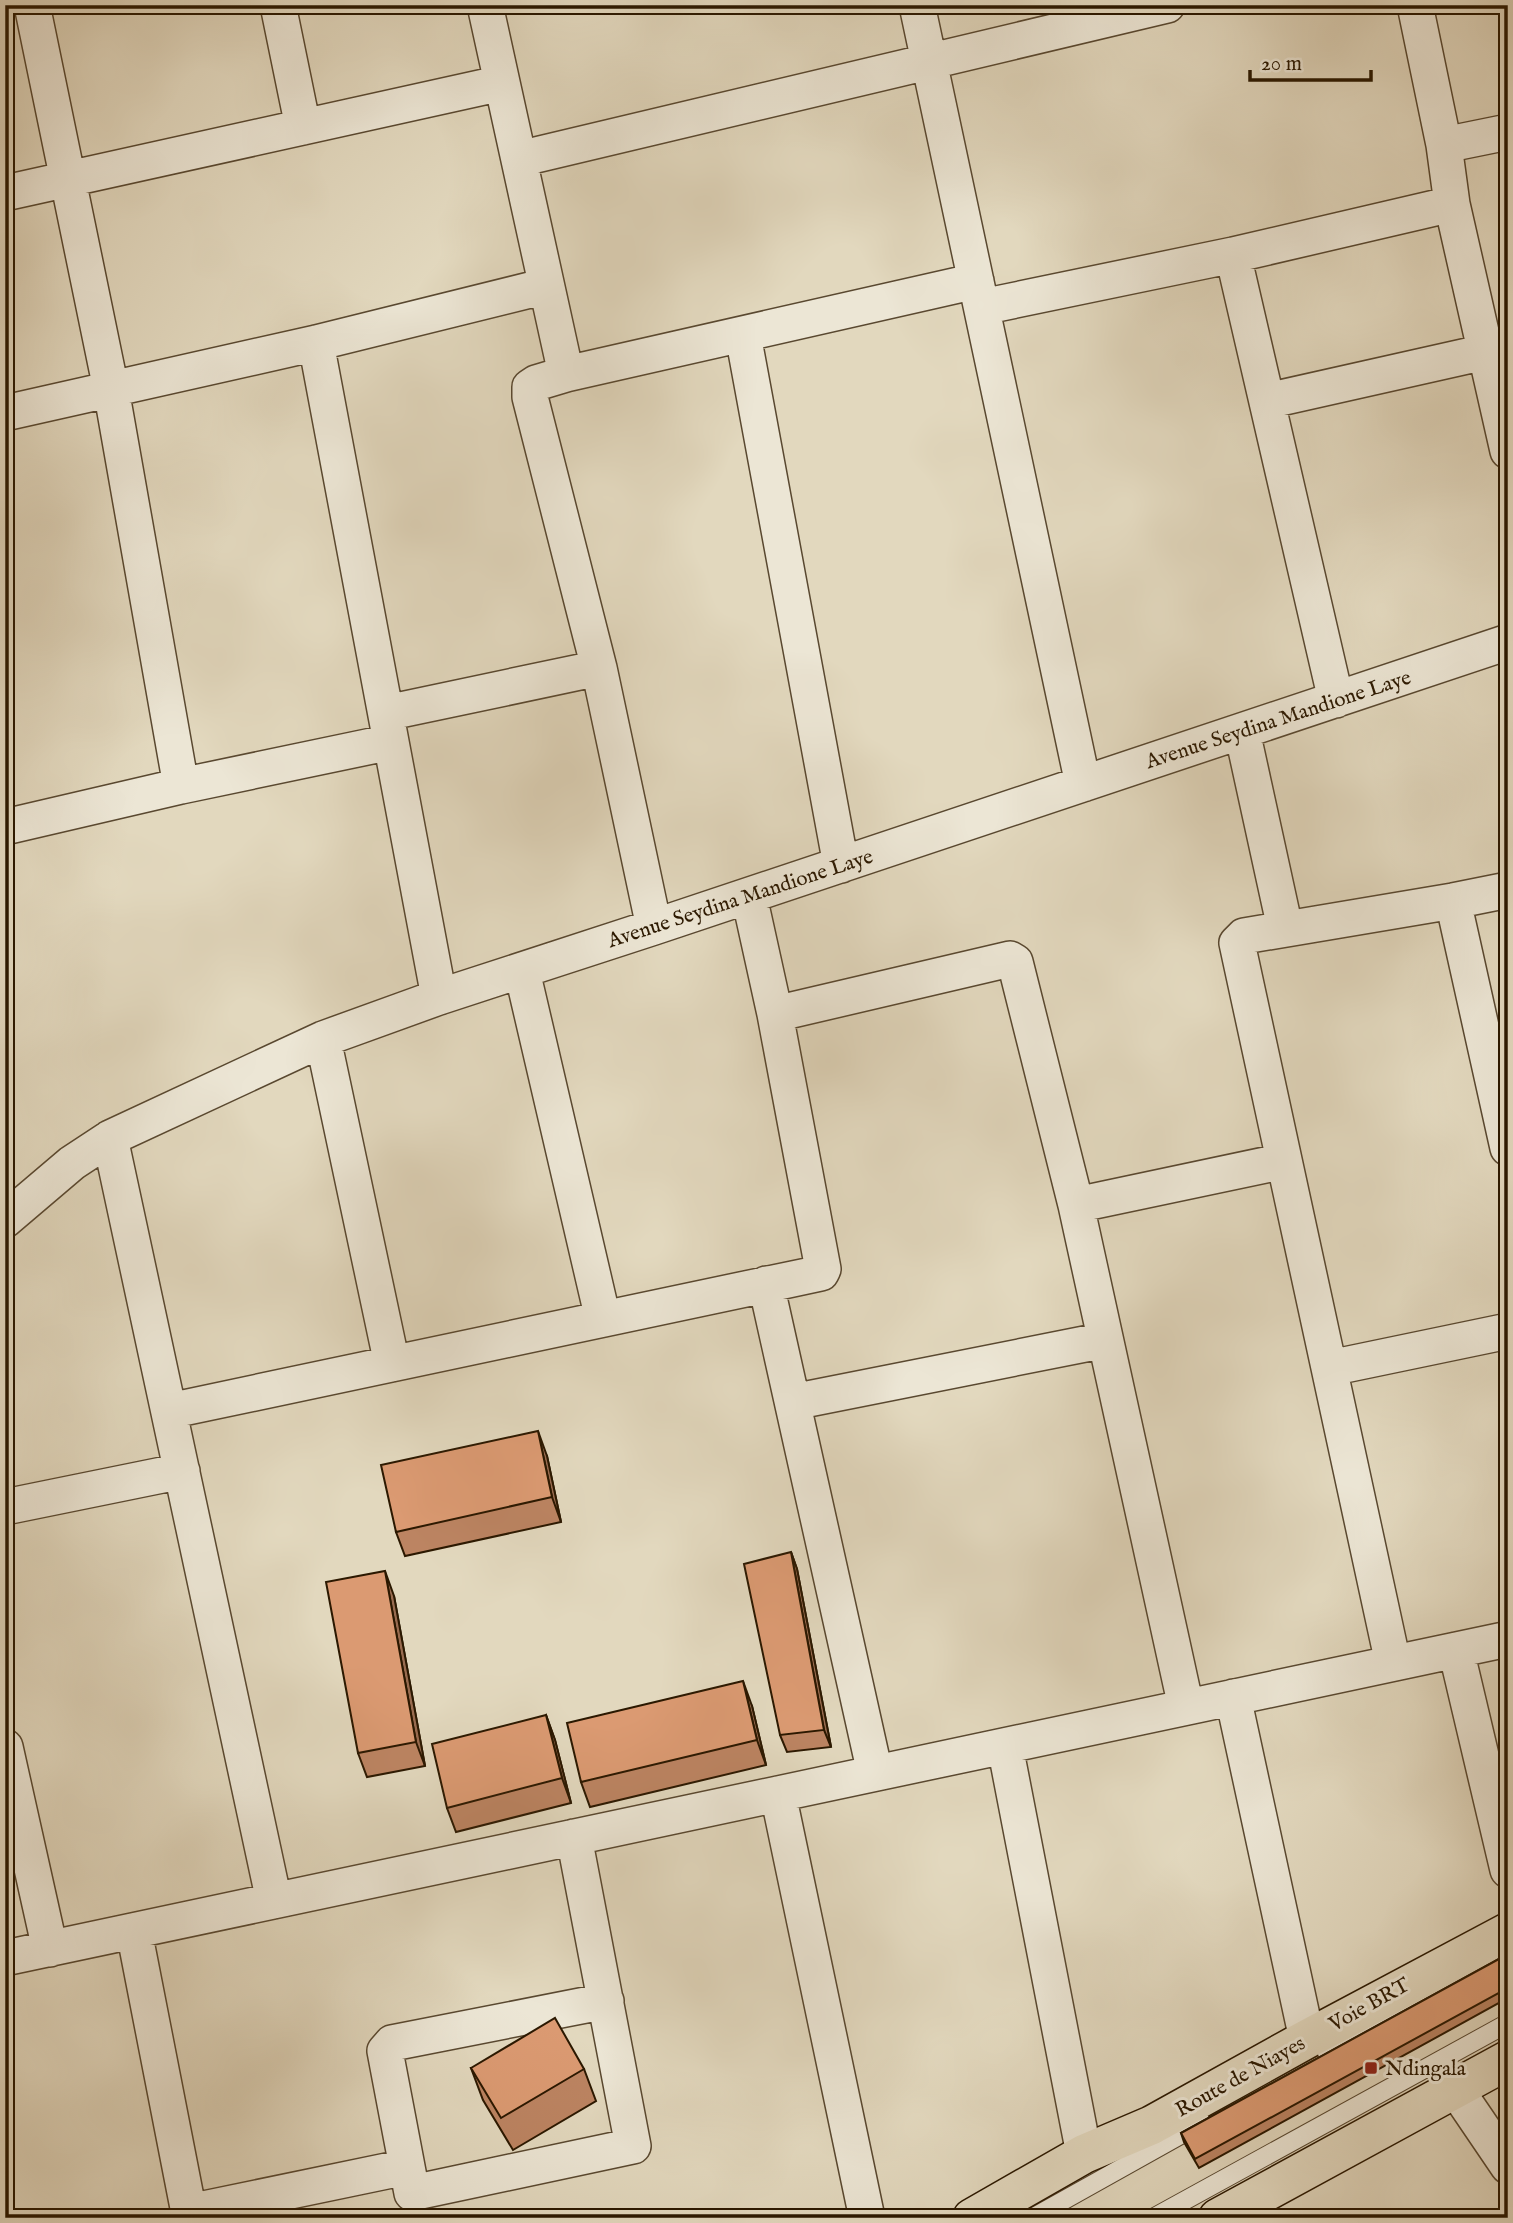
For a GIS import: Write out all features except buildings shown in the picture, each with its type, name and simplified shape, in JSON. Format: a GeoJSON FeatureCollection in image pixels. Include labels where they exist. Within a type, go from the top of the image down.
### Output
{"type":"FeatureCollection","features":[{"type":"Feature","properties":{"kind":"main road","name":"Route de Niayes"},"geometry":{"type":"LineString","coordinates":[[972,2218],[1084,2154],[1311,2050],[1502,1946]]}},
{"type":"Feature","properties":{"kind":"main road"},"geometry":{"type":"LineString","coordinates":[[1218,2218],[1508,2060]]}},
{"type":"Feature","properties":{"kind":"street"},"geometry":{"type":"LineString","coordinates":[[32,5],[111,389],[181,786]]}},
{"type":"Feature","properties":{"kind":"street"},"geometry":{"type":"LineString","coordinates":[[278,5],[303,127]]}},
{"type":"Feature","properties":{"kind":"street"},"geometry":{"type":"LineString","coordinates":[[485,5],[566,374]]}},
{"type":"Feature","properties":{"kind":"street"},"geometry":{"type":"LineString","coordinates":[[917,5],[1083,784]]}},
{"type":"Feature","properties":{"kind":"street"},"geometry":{"type":"LineString","coordinates":[[519,159],[1167,5]]}},
{"type":"Feature","properties":{"kind":"street"},"geometry":{"type":"LineString","coordinates":[[1415,5],[1444,145],[1452,204],[1508,451]]}},
{"type":"Feature","properties":{"kind":"street"},"geometry":{"type":"LineString","coordinates":[[5,193],[502,83]]}},
{"type":"Feature","properties":{"kind":"street"},"geometry":{"type":"LineString","coordinates":[[1444,145],[1508,132]]}},
{"type":"Feature","properties":{"kind":"street"},"geometry":{"type":"LineString","coordinates":[[654,928],[599,668],[530,397],[530,387],[566,374],[743,335],[1233,255],[1452,204]]}},
{"type":"Feature","properties":{"kind":"street"},"geometry":{"type":"LineString","coordinates":[[1233,255],[1336,700]]}},
{"type":"Feature","properties":{"kind":"street"},"geometry":{"type":"LineString","coordinates":[[5,413],[316,343],[546,286]]}},
{"type":"Feature","properties":{"kind":"street"},"geometry":{"type":"LineString","coordinates":[[743,335],[841,865]]}},
{"type":"Feature","properties":{"kind":"street"},"geometry":{"type":"LineString","coordinates":[[316,343],[439,997]]}},
{"type":"Feature","properties":{"kind":"street"},"geometry":{"type":"LineString","coordinates":[[1267,401],[1485,352]]}},
{"type":"Feature","properties":{"kind":"street","name":"Avenue Seydina Mandione Laye"},"geometry":{"type":"LineString","coordinates":[[5,1220],[72,1163],[110,1138],[324,1039],[439,997],[654,928],[1508,642]]}},
{"type":"Feature","properties":{"kind":"street"},"geometry":{"type":"LineString","coordinates":[[5,827],[181,786],[599,668]]}},
{"type":"Feature","properties":{"kind":"street"},"geometry":{"type":"LineString","coordinates":[[1242,731],[1285,928]]}},
{"type":"Feature","properties":{"kind":"street"},"geometry":{"type":"LineString","coordinates":[[1393,1663],[1237,943],[1244,936],[1508,890]]}},
{"type":"Feature","properties":{"kind":"street"},"geometry":{"type":"LineString","coordinates":[[169,1411],[821,1273],[823,1269],[775,1014],[749,896]]}},
{"type":"Feature","properties":{"kind":"street"},"geometry":{"type":"LineString","coordinates":[[1453,901],[1508,1148]]}},
{"type":"Feature","properties":{"kind":"street"},"geometry":{"type":"LineString","coordinates":[[775,1014],[1010,959],[1016,962],[1076,1205],[1186,1707]]}},
{"type":"Feature","properties":{"kind":"street"},"geometry":{"type":"LineString","coordinates":[[522,971],[603,1319]]}},
{"type":"Feature","properties":{"kind":"street"},"geometry":{"type":"LineString","coordinates":[[324,1039],[393,1364]]}},
{"type":"Feature","properties":{"kind":"street"},"geometry":{"type":"LineString","coordinates":[[110,1138],[274,1901]]}},
{"type":"Feature","properties":{"kind":"street"},"geometry":{"type":"LineString","coordinates":[[1076,1205],[1284,1161]]}},
{"type":"Feature","properties":{"kind":"street"},"geometry":{"type":"LineString","coordinates":[[766,1284],[875,1773]]}},
{"type":"Feature","properties":{"kind":"street"},"geometry":{"type":"LineString","coordinates":[[1330,1368],[1508,1331]]}},
{"type":"Feature","properties":{"kind":"street"},"geometry":{"type":"LineString","coordinates":[[793,1402],[1105,1340]]}},
{"type":"Feature","properties":{"kind":"street"},"geometry":{"type":"LineString","coordinates":[[5,1507],[182,1471]]}},
{"type":"Feature","properties":{"kind":"street"},"geometry":{"type":"LineString","coordinates":[[5,1958],[1508,1639]]}},
{"type":"Feature","properties":{"kind":"street"},"geometry":{"type":"LineString","coordinates":[[1456,1650],[1508,1870]]}},
{"type":"Feature","properties":{"kind":"street"},"geometry":{"type":"LineString","coordinates":[[1233,1697],[1311,2050]]}},
{"type":"Feature","properties":{"kind":"street"},"geometry":{"type":"LineString","coordinates":[[1004,1746],[1084,2154]]}},
{"type":"Feature","properties":{"kind":"street"},"geometry":{"type":"LineString","coordinates":[[5,1747],[50,1949]]}},
{"type":"Feature","properties":{"kind":"street"},"geometry":{"type":"LineString","coordinates":[[778,1794],[867,2218]]}},
{"type":"Feature","properties":{"kind":"street"},"geometry":{"type":"LineString","coordinates":[[134,1931],[190,2215],[412,2193],[634,2146],[574,1837]]}},
{"type":"Feature","properties":{"kind":"street"},"geometry":{"type":"LineString","coordinates":[[412,2193],[385,2050],[388,2046],[392,2043],[606,2001]]}},
{"type":"Feature","properties":{"kind":"street"},"geometry":{"type":"LineString","coordinates":[[1455,2088],[1508,2166]]}},
{"type":"Feature","properties":{"kind":"lane"},"geometry":{"type":"LineString","coordinates":[[1153,2218],[1508,2023]]}},
{"type":"Feature","properties":{"kind":"lane"},"geometry":{"type":"LineString","coordinates":[[1032,2218],[1218,2114]]}},
{"type":"Feature","properties":{"kind":"place","name":"Ndingala"},"geometry":{"type":"Point","coordinates":[1371,2068]}}]}
